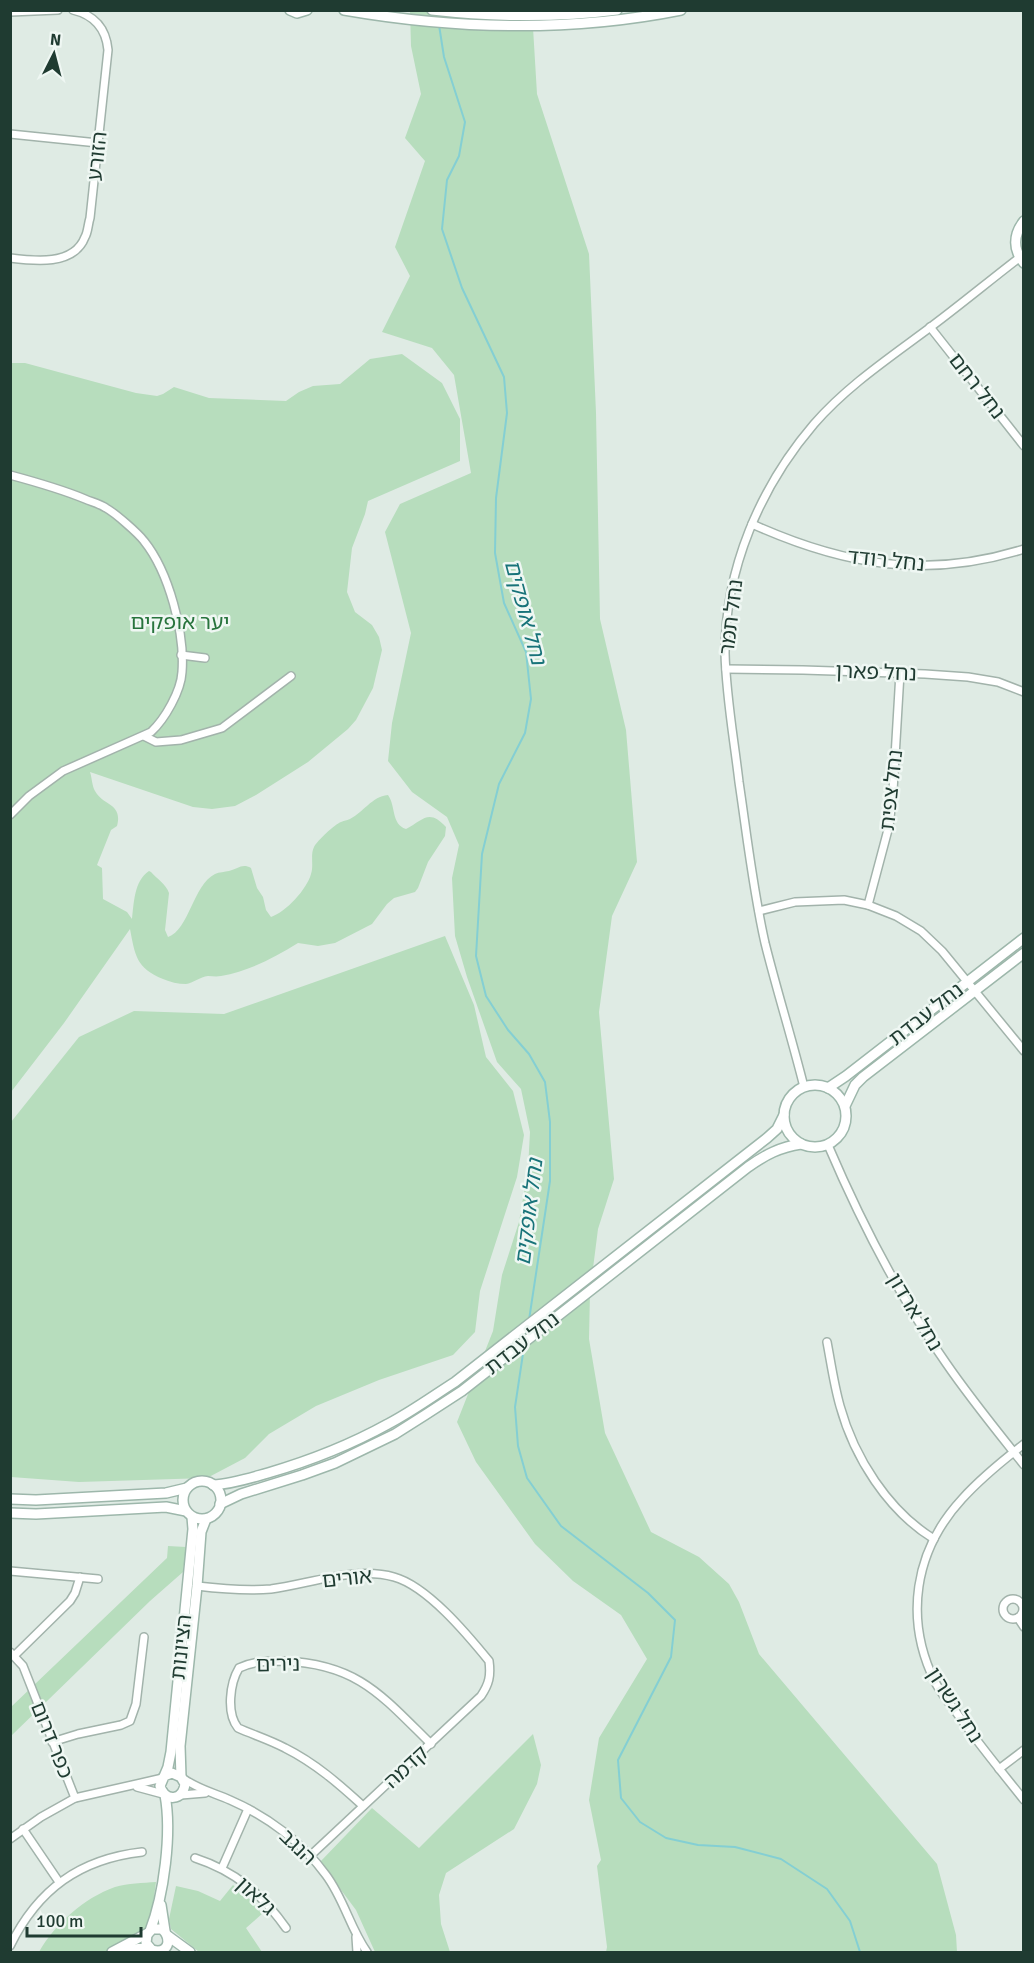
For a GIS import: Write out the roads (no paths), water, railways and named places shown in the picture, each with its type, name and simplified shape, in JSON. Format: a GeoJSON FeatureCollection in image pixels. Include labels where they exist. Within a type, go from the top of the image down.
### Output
{"type":"FeatureCollection","features":[{"type":"Feature","properties":{"kind":"street"},"geometry":{"type":"LineString","coordinates":[[10,12],[58,10]]}},
{"type":"Feature","properties":{"kind":"street","name":"הזורע"},"geometry":{"type":"LineString","coordinates":[[10,258],[38,261],[62,258],[80,246],[85,238],[90,218],[108,50],[98,22],[73,10]]}},
{"type":"Feature","properties":{"kind":"street"},"geometry":{"type":"LineString","coordinates":[[290,10],[297,13],[308,10]]}},
{"type":"Feature","properties":{"kind":"street"},"geometry":{"type":"LineString","coordinates":[[344,10],[484,24],[549,15],[617,10]]}},
{"type":"Feature","properties":{"kind":"street"},"geometry":{"type":"LineString","coordinates":[[432,10],[580,24],[624,20],[681,10]]}},
{"type":"Feature","properties":{"kind":"street"},"geometry":{"type":"LineString","coordinates":[[10,134],[98,143]]}},
{"type":"Feature","properties":{"kind":"street"},"geometry":{"type":"LineString","coordinates":[[1021,260],[1015,240],[1023,221]]}},
{"type":"Feature","properties":{"kind":"street","name":"נחל תמר"},"geometry":{"type":"LineString","coordinates":[[804,1087],[765,943],[746,836],[728,699],[727,617],[742,551],[769,486],[815,423],[864,377],[1021,260]]}},
{"type":"Feature","properties":{"kind":"street","name":"נחל רחם"},"geometry":{"type":"LineString","coordinates":[[930,327],[1023,446]]}},
{"type":"Feature","properties":{"kind":"street"},"geometry":{"type":"LineString","coordinates":[[10,475],[66,492],[106,508],[144,541],[165,577],[173,598],[182,672],[167,712],[152,732],[63,771],[29,796],[10,815]]}},
{"type":"Feature","properties":{"kind":"street","name":"נחל רודד"},"geometry":{"type":"LineString","coordinates":[[752,524],[816,550],[873,563],[905,566],[943,565],[982,560],[1023,549]]}},
{"type":"Feature","properties":{"kind":"street"},"geometry":{"type":"LineString","coordinates":[[181,655],[205,658]]}},
{"type":"Feature","properties":{"kind":"street","name":"נחל פארן"},"geometry":{"type":"LineString","coordinates":[[726,669],[968,677],[998,682],[1023,692]]}},
{"type":"Feature","properties":{"kind":"street","name":"נחל צפית"},"geometry":{"type":"LineString","coordinates":[[868,905],[889,826],[900,673]]}},
{"type":"Feature","properties":{"kind":"street"},"geometry":{"type":"LineString","coordinates":[[144,736],[156,742],[181,740],[222,728],[291,676]]}},
{"type":"Feature","properties":{"kind":"street"},"geometry":{"type":"LineString","coordinates":[[759,911],[795,902],[844,900],[868,905],[896,916],[921,931],[942,951],[1023,1051]]}},
{"type":"Feature","properties":{"kind":"street","name":"נחל עבדת"},"geometry":{"type":"LineString","coordinates":[[828,1088],[1023,938]]}},
{"type":"Feature","properties":{"kind":"street","name":"נחל עבדת"},"geometry":{"type":"LineString","coordinates":[[845,1106],[855,1085],[863,1077],[1023,953]]}},
{"type":"Feature","properties":{"kind":"street"},"geometry":{"type":"LineString","coordinates":[[820,1085],[828,1088],[841,1098],[845,1106],[846,1124],[836,1140],[828,1145],[819,1147],[801,1144],[788,1132],[784,1115],[790,1098],[804,1087],[820,1085]]}},
{"type":"Feature","properties":{"kind":"street","name":"נחל עבדת"},"geometry":{"type":"LineString","coordinates":[[213,1485],[240,1481],[331,1452],[389,1424],[427,1400],[464,1375],[767,1138],[777,1128],[784,1115]]}},
{"type":"Feature","properties":{"kind":"street","name":"נחל עבדת"},"geometry":{"type":"LineString","coordinates":[[220,1504],[241,1494],[335,1463],[395,1434],[462,1391],[765,1155],[784,1146],[801,1144]]}},
{"type":"Feature","properties":{"kind":"street","name":"נחל ארדון"},"geometry":{"type":"LineString","coordinates":[[828,1145],[850,1196],[895,1282],[945,1361],[1023,1465]]}},
{"type":"Feature","properties":{"kind":"street"},"geometry":{"type":"LineString","coordinates":[[826,1342],[840,1406],[863,1461],[876,1482],[910,1523],[934,1539]]}},
{"type":"Feature","properties":{"kind":"street","name":"נחל גשרון"},"geometry":{"type":"LineString","coordinates":[[1023,1444],[962,1499],[934,1539],[918,1587],[916,1616],[923,1653],[936,1684],[1023,1800]]}},
{"type":"Feature","properties":{"kind":"street"},"geometry":{"type":"LineString","coordinates":[[10,1499],[36,1500],[166,1493],[200,1482],[213,1485],[220,1496],[220,1504],[214,1515],[206,1519],[197,1519],[166,1507],[36,1514],[10,1513]]}},
{"type":"Feature","properties":{"kind":"street"},"geometry":{"type":"LineString","coordinates":[[187,1488],[183,1505],[189,1514]]}},
{"type":"Feature","properties":{"kind":"street","name":"הציונות"},"geometry":{"type":"LineString","coordinates":[[164,1777],[171,1752],[193,1529],[189,1514]]}},
{"type":"Feature","properties":{"kind":"street","name":"הציונות"},"geometry":{"type":"LineString","coordinates":[[182,1778],[180,1746],[201,1532],[206,1519]]}},
{"type":"Feature","properties":{"kind":"street"},"geometry":{"type":"LineString","coordinates":[[10,1571],[98,1579]]}},
{"type":"Feature","properties":{"kind":"street","name":"אורים"},"geometry":{"type":"LineString","coordinates":[[197,1587],[256,1590],[345,1575],[375,1573],[394,1577],[415,1586],[429,1596],[489,1661],[490,1672]]}},
{"type":"Feature","properties":{"kind":"street"},"geometry":{"type":"LineString","coordinates":[[13,1653],[70,1601],[80,1577]]}},
{"type":"Feature","properties":{"kind":"street"},"geometry":{"type":"LineString","coordinates":[[1018,1618],[1023,1627]]}},
{"type":"Feature","properties":{"kind":"street"},"geometry":{"type":"LineString","coordinates":[[52,1742],[130,1721],[136,1704],[144,1637]]}},
{"type":"Feature","properties":{"kind":"street","name":"כפר דרום"},"geometry":{"type":"LineString","coordinates":[[13,1653],[23,1666],[75,1798]]}},
{"type":"Feature","properties":{"kind":"street","name":"נירים"},"geometry":{"type":"LineString","coordinates":[[363,1806],[338,1783],[303,1758],[238,1728],[233,1721],[231,1705],[235,1675],[239,1668],[256,1662],[298,1662],[342,1671],[373,1688],[431,1744]]}},
{"type":"Feature","properties":{"kind":"street","name":"קדמה"},"geometry":{"type":"LineString","coordinates":[[310,1856],[482,1696],[489,1684],[490,1672]]}},
{"type":"Feature","properties":{"kind":"street"},"geometry":{"type":"LineString","coordinates":[[999,1769],[1023,1750]]}},
{"type":"Feature","properties":{"kind":"street"},"geometry":{"type":"LineString","coordinates":[[10,1839],[75,1798],[164,1777],[172,1773],[182,1778],[185,1788],[168,1826]]}},
{"type":"Feature","properties":{"kind":"street"},"geometry":{"type":"LineString","coordinates":[[155,1950],[146,1943],[161,1896],[168,1826],[164,1794],[160,1786],[164,1777]]}},
{"type":"Feature","properties":{"kind":"street","name":"הנגב"},"geometry":{"type":"LineString","coordinates":[[182,1778],[248,1809],[290,1836],[310,1856],[337,1893],[367,1953]]}},
{"type":"Feature","properties":{"kind":"street"},"geometry":{"type":"LineString","coordinates":[[128,1786],[172,1798],[180,1796]]}},
{"type":"Feature","properties":{"kind":"street","name":"הנגב"},"geometry":{"type":"LineString","coordinates":[[180,1796],[210,1793]]}},
{"type":"Feature","properties":{"kind":"street","name":"גלאון"},"geometry":{"type":"LineString","coordinates":[[222,1868],[248,1809]]}},
{"type":"Feature","properties":{"kind":"street"},"geometry":{"type":"LineString","coordinates":[[23,1829],[59,1882]]}},
{"type":"Feature","properties":{"kind":"street"},"geometry":{"type":"LineString","coordinates":[[10,1946],[30,1911],[59,1882],[75,1871],[95,1862],[142,1852]]}},
{"type":"Feature","properties":{"kind":"street","name":"גלאון"},"geometry":{"type":"LineString","coordinates":[[195,1858],[222,1868],[245,1882],[272,1908],[286,1928]]}},
{"type":"Feature","properties":{"kind":"street"},"geometry":{"type":"LineString","coordinates":[[155,1950],[167,1945],[161,1896]]}},
{"type":"Feature","properties":{"kind":"street"},"geometry":{"type":"LineString","coordinates":[[112,1953],[157,1928],[190,1953]]}},
{"type":"Feature","properties":{"kind":"street","name":"הנגב"},"geometry":{"type":"LineString","coordinates":[[356,1932],[357,1953]]}},
{"type":"Feature","properties":{"kind":"street"},"geometry":{"type":"LineString","coordinates":[[126,1953],[138,1948],[172,1953]]}},
{"type":"Feature","properties":{"kind":"waterway","name":"נחל אופקים"},"geometry":{"type":"LineString","coordinates":[[439,25],[444,57],[465,122],[459,156],[447,180],[442,229],[462,288],[504,377],[507,413],[496,498],[495,553],[504,603],[526,652],[531,699],[525,733],[499,784],[482,854],[476,956],[486,996],[508,1030],[529,1054],[545,1082],[550,1122],[550,1181],[529,1320]]}},
{"type":"Feature","properties":{"kind":"waterway","name":"נחל אופקים"},"geometry":{"type":"LineString","coordinates":[[524,1347],[515,1407],[518,1446],[527,1478],[561,1526],[648,1593],[675,1620],[671,1657],[618,1760],[621,1798],[640,1822],[666,1838],[698,1845],[735,1847],[781,1859],[827,1889],[850,1921],[860,1952]]}},
{"type":"Feature","properties":{"kind":"park label","name":"יער אופקים"},"geometry":{"type":"Point","coordinates":[180,622]}}]}
